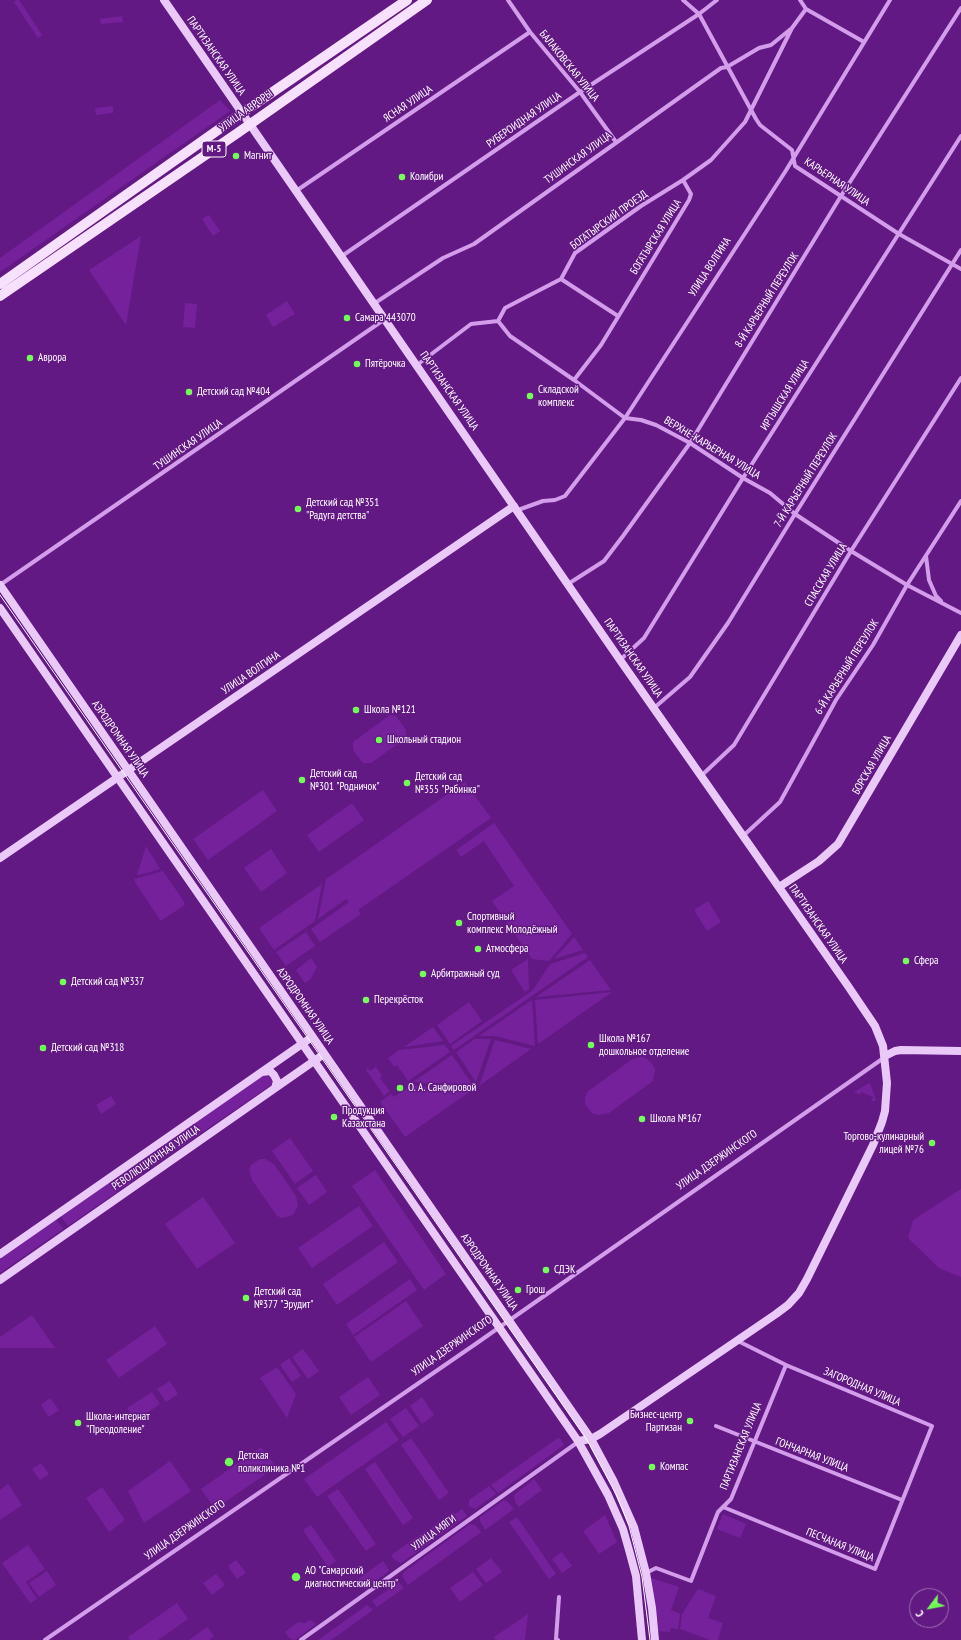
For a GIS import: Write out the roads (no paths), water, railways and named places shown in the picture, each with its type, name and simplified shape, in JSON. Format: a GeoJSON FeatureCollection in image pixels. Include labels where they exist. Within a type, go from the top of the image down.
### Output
{"type":"FeatureCollection","features":[{"type":"Feature","properties":{"kind":"main road","name":"УЛИЦА АВРОРЫ"},"geometry":{"type":"LineString","coordinates":[[0,284],[242,113],[407,0]]}},
{"type":"Feature","properties":{"kind":"main road","name":"УЛИЦА АВРОРЫ"},"geometry":{"type":"LineString","coordinates":[[0,296],[427,0]]}},
{"type":"Feature","properties":{"kind":"street","name":"ПАРТИЗАНСКАЯ УЛИЦА"},"geometry":{"type":"LineString","coordinates":[[164,0],[875,1026],[883,1046],[887,1091],[885,1111],[882,1122],[873,1145],[799,1293],[788,1305],[738,1341],[591,1439],[578,1441]]}},
{"type":"Feature","properties":{"kind":"street","name":"БАЛАКОВСКАЯ УЛИЦА"},"geometry":{"type":"LineString","coordinates":[[508,0],[530,32],[580,92],[616,142]]}},
{"type":"Feature","properties":{"kind":"street","name":"КАРЬЕРНАЯ УЛИЦА"},"geometry":{"type":"LineString","coordinates":[[683,0],[699,14],[760,125],[792,150],[795,166],[899,234],[961,269]]}},
{"type":"Feature","properties":{"kind":"street","name":"РУБЕРОИДНАЯ УЛИЦА"},"geometry":{"type":"LineString","coordinates":[[342,256],[580,92],[718,0]]}},
{"type":"Feature","properties":{"kind":"street"},"geometry":{"type":"LineString","coordinates":[[800,0],[806,9],[864,42]]}},
{"type":"Feature","properties":{"kind":"street","name":"УЛИЦА ВОЛГИНА"},"geometry":{"type":"LineString","coordinates":[[0,858],[516,508],[543,501],[555,500],[565,496],[625,418],[793,158],[890,0]]}},
{"type":"Feature","properties":{"kind":"street","name":"8-Й КАРЬЕРНЫЙ ПЕРЕУЛОК"},"geometry":{"type":"LineString","coordinates":[[568,584],[604,561],[690,443],[841,196],[961,8]]}},
{"type":"Feature","properties":{"kind":"street"},"geometry":{"type":"LineString","coordinates":[[683,180],[711,160],[745,122],[752,110],[760,90],[781,53],[792,28],[806,9]]}},
{"type":"Feature","properties":{"kind":"street","name":"ТУШИНСКАЯ УЛИЦА"},"geometry":{"type":"LineString","coordinates":[[375,304],[443,258],[474,244],[721,68],[728,66],[759,48],[771,45],[792,28]]}},
{"type":"Feature","properties":{"kind":"street","name":"ЯСНАЯ УЛИЦА"},"geometry":{"type":"LineString","coordinates":[[296,191],[530,32]]}},
{"type":"Feature","properties":{"kind":"street","name":"ИРТЫШСКАЯ УЛИЦА"},"geometry":{"type":"LineString","coordinates":[[620,660],[644,638],[743,478],[961,136]]}},
{"type":"Feature","properties":{"kind":"street","name":"БОГАТЫРСКИЙ ПРОЕЗД"},"geometry":{"type":"LineString","coordinates":[[561,279],[575,253],[641,206],[683,180]]}},
{"type":"Feature","properties":{"kind":"street","name":"БОГАТЫРСКАЯ УЛИЦА"},"geometry":{"type":"LineString","coordinates":[[574,380],[601,345],[689,200],[691,194],[683,180]]}},
{"type":"Feature","properties":{"kind":"street","name":"7-Й КАРЬЕРНЫЙ ПЕРЕУЛОК"},"geometry":{"type":"LineString","coordinates":[[654,708],[690,677],[728,623],[961,250]]}},
{"type":"Feature","properties":{"kind":"street"},"geometry":{"type":"LineString","coordinates":[[417,365],[471,324],[498,321],[505,308],[561,279],[618,316]]}},
{"type":"Feature","properties":{"kind":"street","name":"ТУШИНСКАЯ УЛИЦА"},"geometry":{"type":"LineString","coordinates":[[0,585],[386,319]]}},
{"type":"Feature","properties":{"kind":"street","name":"ВЕРХНЕ-КАРЬЕРНАЯ УЛИЦА"},"geometry":{"type":"LineString","coordinates":[[498,321],[510,336],[574,380],[625,418],[641,420],[656,425],[690,443],[743,478],[770,493],[795,514],[851,551],[907,585],[961,613]]}},
{"type":"Feature","properties":{"kind":"street","name":"СПАССКАЯ УЛИЦА"},"geometry":{"type":"LineString","coordinates":[[701,776],[734,745],[851,551],[961,378]]}},
{"type":"Feature","properties":{"kind":"street","name":"6-Й КАРЬЕРНЫЙ ПЕРЕУЛОК"},"geometry":{"type":"LineString","coordinates":[[743,836],[780,802],[836,700],[872,645],[907,585],[961,501]]}},
{"type":"Feature","properties":{"kind":"street"},"geometry":{"type":"LineString","coordinates":[[926,556],[929,580],[936,596],[942,603]]}},
{"type":"Feature","properties":{"kind":"street","name":"АЭРОДРОМНАЯ УЛИЦА"},"geometry":{"type":"LineString","coordinates":[[0,585],[591,1439]]}},
{"type":"Feature","properties":{"kind":"street","name":"АЭРОДРОМНАЯ УЛИЦА"},"geometry":{"type":"LineString","coordinates":[[0,608],[578,1441]]}},
{"type":"Feature","properties":{"kind":"street","name":"БОРСКАЯ УЛИЦА"},"geometry":{"type":"LineString","coordinates":[[779,888],[819,861],[838,844],[961,634]]}},
{"type":"Feature","properties":{"kind":"street","name":"РЕВОЛЮЦИОННАЯ УЛИЦА"},"geometry":{"type":"LineString","coordinates":[[0,1254],[312,1037]]}},
{"type":"Feature","properties":{"kind":"street","name":"УЛИЦА ДЗЕРЖИНСКОГО"},"geometry":{"type":"LineString","coordinates":[[45,1640],[499,1327],[885,1056],[900,1050],[961,1051]]}},
{"type":"Feature","properties":{"kind":"street","name":"РЕВОЛЮЦИОННАЯ УЛИЦА"},"geometry":{"type":"LineString","coordinates":[[0,1280],[324,1054]]}},
{"type":"Feature","properties":{"kind":"street"},"geometry":{"type":"LineString","coordinates":[[262,1072],[270,1071],[274,1075],[277,1081],[275,1088]]}},
{"type":"Feature","properties":{"kind":"street"},"geometry":{"type":"LineString","coordinates":[[738,1341],[786,1365]]}},
{"type":"Feature","properties":{"kind":"street","name":"ПАРТИЗАНСКАЯ УЛИЦА"},"geometry":{"type":"LineString","coordinates":[[646,1573],[656,1568],[691,1581],[718,1512],[731,1499],[786,1365]]}},
{"type":"Feature","properties":{"kind":"street","name":"ЗАГОРОДНАЯ УЛИЦА"},"geometry":{"type":"LineString","coordinates":[[786,1365],[932,1426]]}},
{"type":"Feature","properties":{"kind":"street","name":"ГОНЧАРНАЯ УЛИЦА"},"geometry":{"type":"LineString","coordinates":[[716,1426],[902,1500]]}},
{"type":"Feature","properties":{"kind":"street","name":"ПЕСЧАНАЯ УЛИЦА"},"geometry":{"type":"LineString","coordinates":[[723,1507],[876,1569],[932,1426]]}},
{"type":"Feature","properties":{"kind":"street"},"geometry":{"type":"LineString","coordinates":[[591,1439],[623,1501],[634,1526],[646,1573],[652,1608],[655,1640]]}},
{"type":"Feature","properties":{"kind":"street"},"geometry":{"type":"LineString","coordinates":[[578,1441],[608,1495],[625,1536],[636,1576],[642,1640]]}},
{"type":"Feature","properties":{"kind":"street","name":"УЛИЦА МЯГИ"},"geometry":{"type":"LineString","coordinates":[[301,1640],[578,1441]]}},
{"type":"Feature","properties":{"kind":"street"},"geometry":{"type":"LineString","coordinates":[[558,1640],[556,1639],[559,1597]]}},
{"type":"Feature","properties":{"kind":"tram line"},"geometry":{"type":"LineString","coordinates":[[0,595],[587,1440],[617,1496],[629,1526],[642,1577],[650,1640]]}},
{"type":"Feature","properties":{"kind":"place","name":"Магнит"},"geometry":{"type":"Point","coordinates":[236,156]}},
{"type":"Feature","properties":{"kind":"place","name":"Колибри"},"geometry":{"type":"Point","coordinates":[402,177]}},
{"type":"Feature","properties":{"kind":"place","name":"Самара 443070"},"geometry":{"type":"Point","coordinates":[347,318]}},
{"type":"Feature","properties":{"kind":"place","name":"Аврора"},"geometry":{"type":"Point","coordinates":[30,358]}},
{"type":"Feature","properties":{"kind":"place","name":"Пятёрочка"},"geometry":{"type":"Point","coordinates":[357,364]}},
{"type":"Feature","properties":{"kind":"place","name":"Детский сад №404"},"geometry":{"type":"Point","coordinates":[189,392]}},
{"type":"Feature","properties":{"kind":"place","name":"Складской комплекс"},"geometry":{"type":"Point","coordinates":[530,396]}},
{"type":"Feature","properties":{"kind":"place","name":"Детский сад №351 \"Радуга детства\""},"geometry":{"type":"Point","coordinates":[298,509]}},
{"type":"Feature","properties":{"kind":"place","name":"Школа №121"},"geometry":{"type":"Point","coordinates":[356,710]}},
{"type":"Feature","properties":{"kind":"place","name":"Школьный стадион"},"geometry":{"type":"Point","coordinates":[379,740]}},
{"type":"Feature","properties":{"kind":"place","name":"Детский сад №301 \"Родничок\""},"geometry":{"type":"Point","coordinates":[302,780]}},
{"type":"Feature","properties":{"kind":"place","name":"Детский сад №355 \"Рябинка\""},"geometry":{"type":"Point","coordinates":[407,783]}},
{"type":"Feature","properties":{"kind":"place","name":"Спортивный комплекс Молодёжный"},"geometry":{"type":"Point","coordinates":[459,923]}},
{"type":"Feature","properties":{"kind":"place","name":"Атмосфера"},"geometry":{"type":"Point","coordinates":[478,949]}},
{"type":"Feature","properties":{"kind":"place","name":"Сфера"},"geometry":{"type":"Point","coordinates":[906,961]}},
{"type":"Feature","properties":{"kind":"place","name":"Арбитражный суд"},"geometry":{"type":"Point","coordinates":[423,974]}},
{"type":"Feature","properties":{"kind":"place","name":"Детский сад №337"},"geometry":{"type":"Point","coordinates":[63,982]}},
{"type":"Feature","properties":{"kind":"place","name":"Перекрёсток"},"geometry":{"type":"Point","coordinates":[366,1000]}},
{"type":"Feature","properties":{"kind":"place","name":"Школа №167 дошкольное отделение"},"geometry":{"type":"Point","coordinates":[591,1045]}},
{"type":"Feature","properties":{"kind":"place","name":"Детский сад №318"},"geometry":{"type":"Point","coordinates":[43,1048]}},
{"type":"Feature","properties":{"kind":"place","name":"О. А. Санфировой"},"geometry":{"type":"Point","coordinates":[400,1088]}},
{"type":"Feature","properties":{"kind":"place","name":"Продукция Казахстана"},"geometry":{"type":"Point","coordinates":[334,1117]}},
{"type":"Feature","properties":{"kind":"place","name":"Школа №167"},"geometry":{"type":"Point","coordinates":[642,1119]}},
{"type":"Feature","properties":{"kind":"place","name":"Торгово-кулинарный лицей №76"},"geometry":{"type":"Point","coordinates":[932,1143]}},
{"type":"Feature","properties":{"kind":"place","name":"СДЭК"},"geometry":{"type":"Point","coordinates":[546,1270]}},
{"type":"Feature","properties":{"kind":"place","name":"Грош"},"geometry":{"type":"Point","coordinates":[518,1290]}},
{"type":"Feature","properties":{"kind":"place","name":"Детский сад №377 \"Эрудит\""},"geometry":{"type":"Point","coordinates":[246,1298]}},
{"type":"Feature","properties":{"kind":"place","name":"Бизнес-центр Партизан"},"geometry":{"type":"Point","coordinates":[690,1421]}},
{"type":"Feature","properties":{"kind":"place","name":"Школа-интернат \"Преодоление\""},"geometry":{"type":"Point","coordinates":[78,1423]}},
{"type":"Feature","properties":{"kind":"place","name":"Детская поликлиника №1"},"geometry":{"type":"Point","coordinates":[229,1462]}},
{"type":"Feature","properties":{"kind":"place","name":"Компас"},"geometry":{"type":"Point","coordinates":[652,1467]}},
{"type":"Feature","properties":{"kind":"place","name":"АО \"Самарский диагностический центр\""},"geometry":{"type":"Point","coordinates":[296,1577]}}]}
